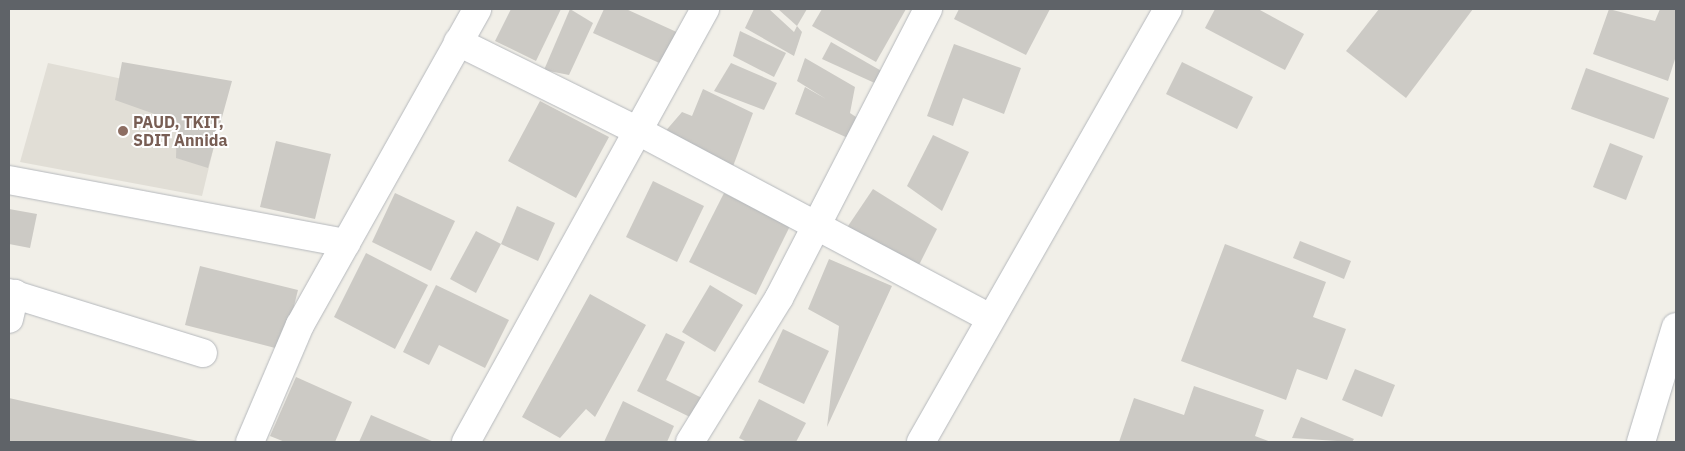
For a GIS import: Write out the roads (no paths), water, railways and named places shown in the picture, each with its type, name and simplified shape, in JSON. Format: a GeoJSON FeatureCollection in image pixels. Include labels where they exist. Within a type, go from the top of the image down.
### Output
{"type":"FeatureCollection","features":[{"type":"Feature","properties":{"kind":"street"},"geometry":{"type":"LineString","coordinates":[[250,442],[300,325],[477,9]]}},
{"type":"Feature","properties":{"kind":"street"},"geometry":{"type":"LineString","coordinates":[[466,442],[640,132],[705,9]]}},
{"type":"Feature","properties":{"kind":"street"},"geometry":{"type":"LineString","coordinates":[[690,442],[779,298],[814,225],[928,9]]}},
{"type":"Feature","properties":{"kind":"street"},"geometry":{"type":"LineString","coordinates":[[921,442],[990,318],[1168,9]]}},
{"type":"Feature","properties":{"kind":"street"},"geometry":{"type":"LineString","coordinates":[[458,42],[640,132],[990,318]]}},
{"type":"Feature","properties":{"kind":"street"},"geometry":{"type":"LineString","coordinates":[[9,180],[346,243]]}},
{"type":"Feature","properties":{"kind":"street"},"geometry":{"type":"LineString","coordinates":[[11,302],[203,353]]}},
{"type":"Feature","properties":{"kind":"street"},"geometry":{"type":"LineString","coordinates":[[1641,442],[1676,327]]}},
{"type":"Feature","properties":{"kind":"place","name":"PAUD, TKIT, SDIT Annida"},"geometry":{"type":"Point","coordinates":[123,131]}}]}
